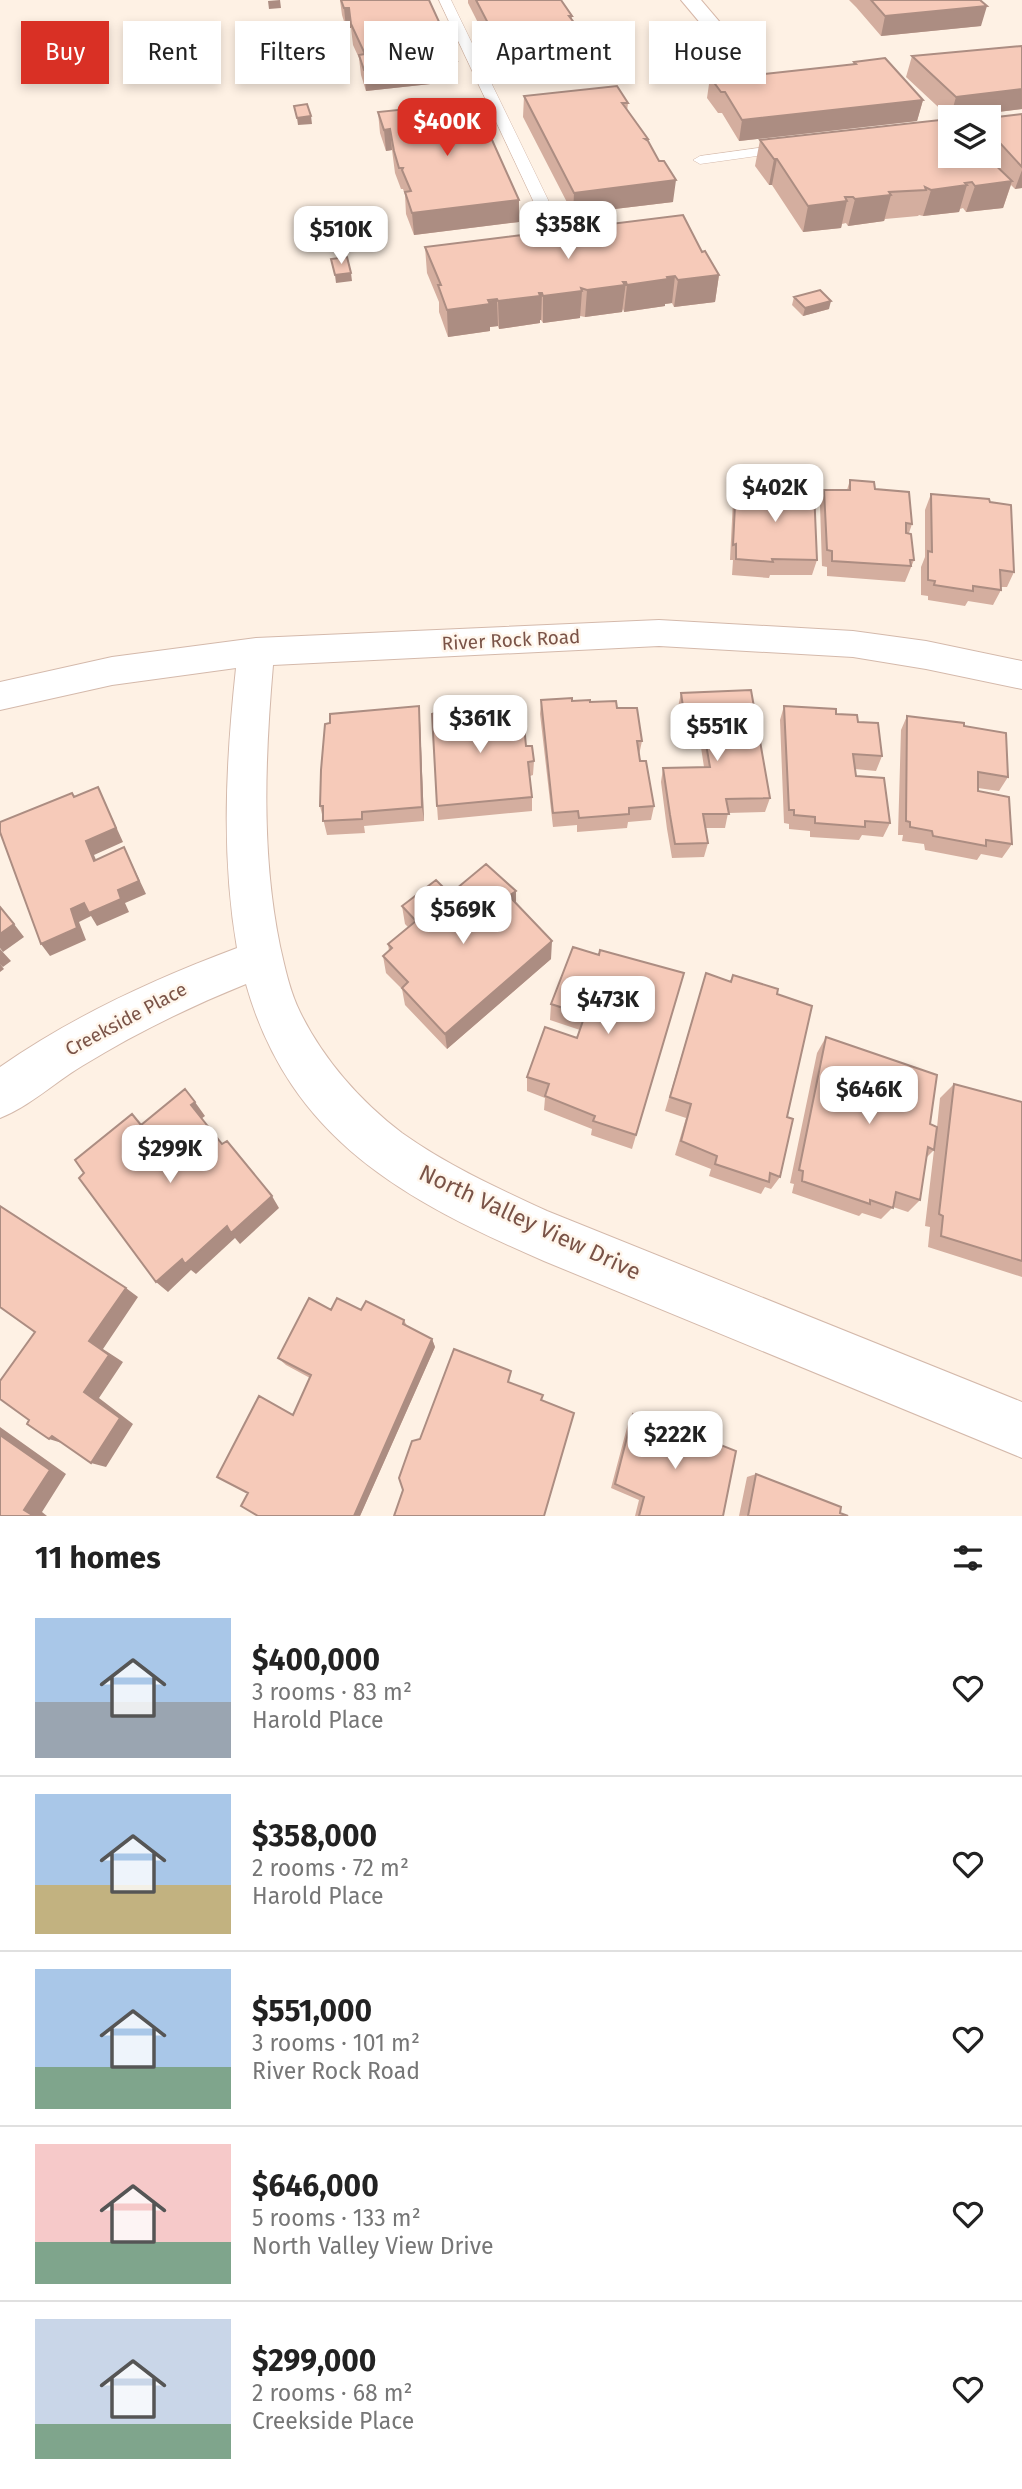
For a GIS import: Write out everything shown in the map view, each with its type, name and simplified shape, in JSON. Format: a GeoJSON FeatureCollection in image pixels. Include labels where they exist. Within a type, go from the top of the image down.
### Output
{"type":"FeatureCollection","features":[{"type":"Feature","properties":{"kind":"street"},"geometry":{"type":"LineString","coordinates":[[691,0],[709,21]]}},
{"type":"Feature","properties":{"kind":"street","name":"River Rock Road"},"geometry":{"type":"LineString","coordinates":[[0,696],[112,671],[256,652],[659,633],[853,644],[926,655],[1022,675]]}},
{"type":"Feature","properties":{"kind":"street","name":"North Valley View Drive"},"geometry":{"type":"LineString","coordinates":[[256,652],[248,720],[247,851],[260,959],[274,1006],[297,1051],[327,1094],[404,1163],[451,1191],[572,1246],[1022,1430]]}},
{"type":"Feature","properties":{"kind":"street","name":"Creekside Place"},"geometry":{"type":"LineString","coordinates":[[0,1095],[52,1058],[121,1017],[191,984],[260,959]]}},
{"type":"Feature","properties":{"kind":"lane"},"geometry":{"type":"LineString","coordinates":[[445,0],[562,245]]}},
{"type":"Feature","properties":{"kind":"lane"},"geometry":{"type":"LineString","coordinates":[[700,160],[805,146]]}},
{"type":"Feature","properties":{"kind":"building"},"geometry":{"type":"Polygon","coordinates":[[[341,0],[429,0],[439,21],[364,21],[364,52],[351,24],[349,8],[344,8],[341,0]]]}},
{"type":"Feature","properties":{"kind":"building"},"geometry":{"type":"Polygon","coordinates":[[[476,0],[561,0],[573,21],[487,21],[476,0]]]}},
{"type":"Feature","properties":{"kind":"building"},"geometry":{"type":"Polygon","coordinates":[[[871,0],[980,0],[987,6],[885,16],[871,0]]]}},
{"type":"Feature","properties":{"kind":"building"},"geometry":{"type":"Polygon","coordinates":[[[1022,46],[1022,89],[956,97],[912,56],[1022,46]]]}},
{"type":"Feature","properties":{"kind":"building"},"geometry":{"type":"Polygon","coordinates":[[[364,54],[364,70],[359,55],[364,54]]]}},
{"type":"Feature","properties":{"kind":"building"},"geometry":{"type":"Polygon","coordinates":[[[885,58],[923,100],[742,120],[725,92],[721,92],[715,84],[766,84],[766,74],[856,64],[854,62],[885,58]]]}},
{"type":"Feature","properties":{"kind":"building"},"geometry":{"type":"Polygon","coordinates":[[[617,86],[628,103],[622,103],[648,139],[645,139],[659,161],[664,161],[676,180],[574,193],[524,96],[617,86]]]}},
{"type":"Feature","properties":{"kind":"building"},"geometry":{"type":"Polygon","coordinates":[[[475,102],[519,200],[412,213],[405,192],[411,191],[403,168],[399,168],[390,129],[384,130],[378,112],[475,102]]]}},
{"type":"Feature","properties":{"kind":"building"},"geometry":{"type":"Polygon","coordinates":[[[307,104],[311,116],[297,118],[294,106],[307,104]]]}},
{"type":"Feature","properties":{"kind":"building"},"geometry":{"type":"Polygon","coordinates":[[[1022,114],[1022,167],[1001,144],[1001,117],[1022,114]]]}},
{"type":"Feature","properties":{"kind":"building"},"geometry":{"type":"Polygon","coordinates":[[[938,120],[938,168],[998,168],[1012,181],[975,186],[972,182],[931,190],[925,187],[926,190],[889,192],[891,195],[855,199],[845,197],[847,201],[808,206],[777,159],[774,159],[760,140],[938,120]]]}},
{"type":"Feature","properties":{"kind":"building"},"geometry":{"type":"Polygon","coordinates":[[[683,215],[702,252],[705,251],[719,275],[678,280],[675,276],[627,285],[623,282],[625,285],[488,300],[490,304],[447,310],[438,285],[441,285],[425,247],[683,215]]]}},
{"type":"Feature","properties":{"kind":"building"},"geometry":{"type":"Polygon","coordinates":[[[347,257],[351,273],[335,275],[331,259],[347,257]]]}},
{"type":"Feature","properties":{"kind":"building"},"geometry":{"type":"Polygon","coordinates":[[[820,290],[831,301],[805,308],[794,297],[820,290]]]}},
{"type":"Feature","properties":{"kind":"building"},"geometry":{"type":"Polygon","coordinates":[[[850,480],[874,482],[875,489],[909,492],[912,524],[906,523],[906,533],[911,534],[914,560],[910,560],[911,566],[832,561],[832,551],[827,550],[824,490],[850,490],[850,480]]]}},
{"type":"Feature","properties":{"kind":"building"},"geometry":{"type":"Polygon","coordinates":[[[736,485],[814,490],[817,560],[772,559],[773,562],[736,559],[736,544],[733,545],[736,485]]]}},
{"type":"Feature","properties":{"kind":"building"},"geometry":{"type":"Polygon","coordinates":[[[931,494],[989,499],[990,502],[1011,505],[1014,572],[1000,570],[1001,590],[973,586],[973,591],[934,585],[935,581],[928,580],[928,551],[932,552],[931,494]]]}},
{"type":"Feature","properties":{"kind":"building"},"geometry":{"type":"Polygon","coordinates":[[[751,690],[770,798],[726,799],[729,814],[703,814],[708,843],[675,844],[663,768],[710,767],[703,727],[686,727],[681,693],[751,690]]]}},
{"type":"Feature","properties":{"kind":"building"},"geometry":{"type":"Polygon","coordinates":[[[572,698],[572,701],[616,701],[617,708],[637,708],[642,741],[637,741],[640,761],[646,761],[654,806],[629,808],[629,814],[579,818],[578,811],[553,813],[541,700],[572,698]]]}},
{"type":"Feature","properties":{"kind":"building"},"geometry":{"type":"Polygon","coordinates":[[[505,705],[506,715],[523,714],[526,746],[532,746],[534,761],[528,762],[532,797],[437,806],[432,714],[435,713],[435,708],[505,705]]]}},
{"type":"Feature","properties":{"kind":"building"},"geometry":{"type":"Polygon","coordinates":[[[419,706],[422,807],[362,812],[362,819],[323,821],[323,806],[320,806],[321,770],[325,724],[330,723],[330,714],[419,706]]]}},
{"type":"Feature","properties":{"kind":"building"},"geometry":{"type":"Polygon","coordinates":[[[784,706],[836,709],[836,714],[857,715],[858,722],[878,723],[882,756],[853,754],[856,776],[884,778],[890,823],[865,821],[865,827],[815,823],[815,817],[794,815],[794,810],[789,810],[784,706]]]}},
{"type":"Feature","properties":{"kind":"building"},"geometry":{"type":"Polygon","coordinates":[[[907,716],[964,723],[964,726],[1006,733],[1008,777],[978,772],[978,791],[1009,797],[1012,844],[986,840],[986,846],[933,836],[932,831],[910,827],[910,822],[906,821],[907,716]]]}},
{"type":"Feature","properties":{"kind":"building"},"geometry":{"type":"Polygon","coordinates":[[[98,787],[116,828],[86,841],[94,861],[124,847],[139,881],[118,890],[121,899],[89,913],[84,903],[71,909],[77,928],[41,944],[0,832],[0,822],[72,793],[74,797],[98,787]]]}},
{"type":"Feature","properties":{"kind":"building"},"geometry":{"type":"Polygon","coordinates":[[[486,864],[516,891],[509,896],[552,941],[445,1034],[402,988],[408,982],[383,956],[392,948],[388,944],[416,921],[402,906],[436,880],[450,894],[486,864]]]}},
{"type":"Feature","properties":{"kind":"building"},"geometry":{"type":"Polygon","coordinates":[[[0,907],[14,924],[0,934],[0,907]]]}},
{"type":"Feature","properties":{"kind":"building"},"geometry":{"type":"Polygon","coordinates":[[[573,947],[599,955],[600,950],[684,973],[636,1135],[593,1121],[595,1116],[545,1096],[549,1084],[527,1077],[545,1027],[577,1038],[585,1015],[551,1004],[573,947]]]}},
{"type":"Feature","properties":{"kind":"building"},"geometry":{"type":"Polygon","coordinates":[[[706,973],[731,982],[733,975],[778,989],[777,994],[812,1006],[787,1117],[793,1119],[780,1177],[770,1173],[769,1182],[715,1164],[717,1156],[681,1141],[691,1104],[670,1097],[706,973]]]}},
{"type":"Feature","properties":{"kind":"building"},"geometry":{"type":"Polygon","coordinates":[[[826,1037],[937,1075],[930,1124],[937,1127],[934,1150],[928,1147],[920,1200],[896,1192],[893,1208],[870,1200],[870,1204],[802,1181],[803,1171],[799,1170],[826,1037]]]}},
{"type":"Feature","properties":{"kind":"building"},"geometry":{"type":"Polygon","coordinates":[[[954,1084],[1022,1102],[1022,1261],[941,1236],[943,1216],[939,1214],[954,1084]]]}},
{"type":"Feature","properties":{"kind":"building"},"geometry":{"type":"Polygon","coordinates":[[[185,1089],[195,1102],[191,1105],[222,1144],[227,1141],[272,1196],[231,1233],[227,1226],[185,1264],[182,1259],[156,1282],[79,1178],[84,1173],[75,1160],[132,1114],[141,1125],[185,1089]]]}},
{"type":"Feature","properties":{"kind":"building"},"geometry":{"type":"Polygon","coordinates":[[[0,1206],[126,1288],[89,1341],[109,1355],[84,1392],[120,1418],[91,1463],[52,1436],[49,1439],[27,1424],[29,1420],[0,1399],[0,1381],[35,1332],[0,1307],[0,1206]]]}},
{"type":"Feature","properties":{"kind":"building"},"geometry":{"type":"Polygon","coordinates":[[[309,1298],[331,1310],[337,1298],[361,1310],[366,1301],[404,1320],[403,1324],[432,1339],[354,1516],[258,1516],[241,1506],[248,1493],[217,1477],[259,1396],[293,1415],[311,1375],[278,1358],[309,1298]]]}},
{"type":"Feature","properties":{"kind":"building"},"geometry":{"type":"Polygon","coordinates":[[[454,1349],[511,1371],[508,1382],[543,1395],[541,1400],[574,1413],[544,1516],[394,1516],[403,1490],[399,1478],[412,1441],[420,1439],[454,1349]]]}},
{"type":"Feature","properties":{"kind":"building"},"geometry":{"type":"Polygon","coordinates":[[[633,1414],[667,1427],[668,1424],[736,1451],[723,1516],[639,1516],[644,1497],[615,1484],[633,1414]]]}},
{"type":"Feature","properties":{"kind":"building"},"geometry":{"type":"Polygon","coordinates":[[[0,1435],[50,1470],[24,1510],[31,1516],[0,1516],[0,1435]]]}},
{"type":"Feature","properties":{"kind":"building"},"geometry":{"type":"Polygon","coordinates":[[[756,1474],[841,1507],[840,1513],[848,1516],[748,1516],[756,1474]]]}}]}
